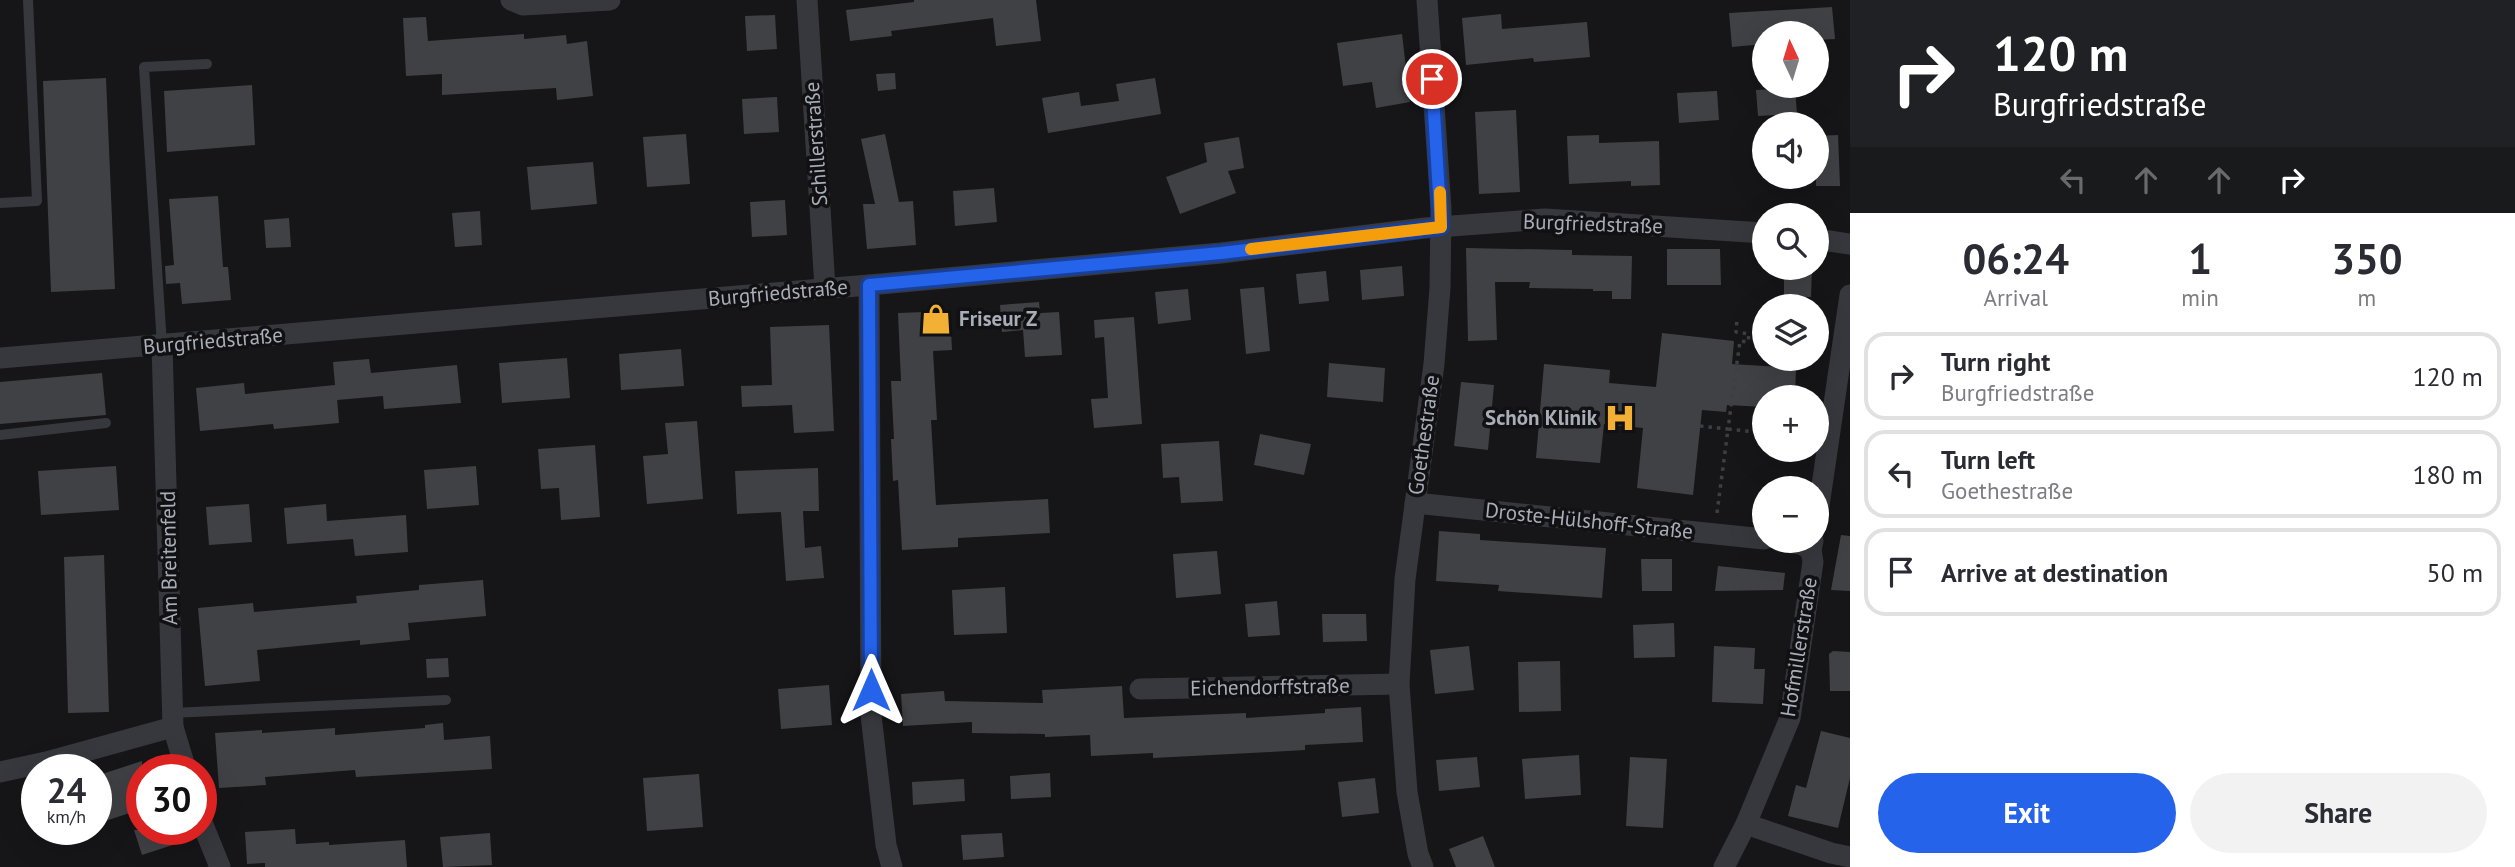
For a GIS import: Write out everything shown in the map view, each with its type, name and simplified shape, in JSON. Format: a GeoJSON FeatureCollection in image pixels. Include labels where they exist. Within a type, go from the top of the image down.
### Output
{"type":"FeatureCollection","features":[{"type":"Feature","properties":{"kind":"street"},"geometry":{"type":"LineString","coordinates":[[511,0],[523,5],[610,0]]}},
{"type":"Feature","properties":{"kind":"street","name":"Schillerstraße"},"geometry":{"type":"LineString","coordinates":[[807,0],[825,288]]}},
{"type":"Feature","properties":{"kind":"street","name":"Goethestraße"},"geometry":{"type":"LineString","coordinates":[[1423,867],[1418,854],[1407,792],[1399,684],[1405,579],[1434,364],[1440,288],[1441,227],[1427,0]]}},
{"type":"Feature","properties":{"kind":"street","name":"Burgfriedstraße"},"geometry":{"type":"LineString","coordinates":[[0,358],[585,311],[1221,253],[1441,227],[1545,219],[1752,232]]}},
{"type":"Feature","properties":{"kind":"street"},"geometry":{"type":"LineString","coordinates":[[1829,241],[1850,244]]}},
{"type":"Feature","properties":{"kind":"street"},"geometry":{"type":"LineString","coordinates":[[869,285],[872,715],[886,845],[892,867]]}},
{"type":"Feature","properties":{"kind":"street"},"geometry":{"type":"LineString","coordinates":[[1823,476],[1850,295]]}},
{"type":"Feature","properties":{"kind":"street","name":"Am Breitenfeld"},"geometry":{"type":"LineString","coordinates":[[162,345],[173,720],[182,754]]}},
{"type":"Feature","properties":{"kind":"street","name":"Droste-Hülshoff-Straße"},"geometry":{"type":"LineString","coordinates":[[1415,503],[1752,538]]}},
{"type":"Feature","properties":{"kind":"street","name":"Hofmillerstraße"},"geometry":{"type":"LineString","coordinates":[[1724,867],[1746,824],[1790,718],[1812,553]]}},
{"type":"Feature","properties":{"kind":"street","name":"Eichendorffstraße"},"geometry":{"type":"LineString","coordinates":[[1140,689],[1399,684]]}},
{"type":"Feature","properties":{"kind":"street"},"geometry":{"type":"LineString","coordinates":[[0,772],[46,762],[173,720]]}},
{"type":"Feature","properties":{"kind":"street"},"geometry":{"type":"LineString","coordinates":[[1746,824],[1850,857]]}},
{"type":"Feature","properties":{"kind":"street"},"geometry":{"type":"LineString","coordinates":[[211,845],[220,867]]}},
{"type":"Feature","properties":{"kind":"lane"},"geometry":{"type":"LineString","coordinates":[[0,203],[37,201],[28,0]]}},
{"type":"Feature","properties":{"kind":"lane"},"geometry":{"type":"LineString","coordinates":[[162,345],[144,67],[207,64]]}},
{"type":"Feature","properties":{"kind":"lane"},"geometry":{"type":"LineString","coordinates":[[0,435],[106,423]]}},
{"type":"Feature","properties":{"kind":"lane"},"geometry":{"type":"LineString","coordinates":[[173,720],[446,700]]}},
{"type":"Feature","properties":{"kind":"path"},"geometry":{"type":"LineString","coordinates":[[1714,534],[1740,341],[1748,342],[1749,334],[1736,332],[1737,319]]}},
{"type":"Feature","properties":{"kind":"path"},"geometry":{"type":"LineString","coordinates":[[1700,426],[1752,432]]}},
{"type":"Feature","properties":{"kind":"building"},"geometry":{"type":"Polygon","coordinates":[[[914,0],[1036,0],[1041,41],[996,46],[993,18],[891,31],[892,36],[850,41],[846,10],[914,0]]]}},
{"type":"Feature","properties":{"kind":"building"},"geometry":{"type":"Polygon","coordinates":[[[1832,7],[1835,39],[1829,39],[1829,21],[1752,21],[1752,45],[1732,47],[1729,13],[1832,7]]]}},
{"type":"Feature","properties":{"kind":"building"},"geometry":{"type":"Polygon","coordinates":[[[1501,14],[1502,29],[1587,22],[1590,57],[1534,62],[1533,58],[1466,65],[1462,18],[1501,14]]]}},
{"type":"Feature","properties":{"kind":"building"},"geometry":{"type":"Polygon","coordinates":[[[775,15],[777,49],[747,51],[745,16],[775,15]]]}},
{"type":"Feature","properties":{"kind":"building"},"geometry":{"type":"Polygon","coordinates":[[[426,17],[428,41],[524,34],[524,39],[566,35],[567,44],[587,41],[593,96],[557,100],[556,88],[442,95],[442,74],[406,76],[403,18],[426,17]]]}},
{"type":"Feature","properties":{"kind":"building"},"geometry":{"type":"Polygon","coordinates":[[[1402,34],[1410,102],[1376,108],[1372,82],[1343,86],[1337,43],[1402,34]]]}},
{"type":"Feature","properties":{"kind":"building"},"geometry":{"type":"Polygon","coordinates":[[[895,73],[896,89],[878,91],[876,74],[895,73]]]}},
{"type":"Feature","properties":{"kind":"building"},"geometry":{"type":"Polygon","coordinates":[[[106,78],[115,289],[51,292],[43,81],[106,78]]]}},
{"type":"Feature","properties":{"kind":"building"},"geometry":{"type":"Polygon","coordinates":[[[1155,78],[1161,114],[1048,133],[1042,98],[1079,92],[1081,106],[1119,101],[1116,84],[1155,78]]]}},
{"type":"Feature","properties":{"kind":"building"},"geometry":{"type":"Polygon","coordinates":[[[252,85],[255,145],[167,152],[164,91],[252,85]]]}},
{"type":"Feature","properties":{"kind":"building"},"geometry":{"type":"Polygon","coordinates":[[[1717,91],[1719,120],[1679,123],[1677,93],[1717,91]]]}},
{"type":"Feature","properties":{"kind":"building"},"geometry":{"type":"Polygon","coordinates":[[[777,97],[779,132],[744,134],[742,99],[777,97]]]}},
{"type":"Feature","properties":{"kind":"building"},"geometry":{"type":"Polygon","coordinates":[[[1757,98],[1796,98],[1797,112],[1758,112],[1757,98]]]}},
{"type":"Feature","properties":{"kind":"building"},"geometry":{"type":"Polygon","coordinates":[[[1516,110],[1520,192],[1479,194],[1475,112],[1516,110]]]}},
{"type":"Feature","properties":{"kind":"building"},"geometry":{"type":"Polygon","coordinates":[[[686,134],[690,184],[647,187],[643,137],[686,134]]]}},
{"type":"Feature","properties":{"kind":"building"},"geometry":{"type":"Polygon","coordinates":[[[885,134],[899,202],[913,201],[916,245],[867,249],[863,204],[875,204],[861,139],[885,134]]]}},
{"type":"Feature","properties":{"kind":"building"},"geometry":{"type":"Polygon","coordinates":[[[1599,135],[1599,143],[1659,141],[1660,185],[1631,186],[1631,181],[1569,184],[1567,136],[1599,135]]]}},
{"type":"Feature","properties":{"kind":"building"},"geometry":{"type":"Polygon","coordinates":[[[1829,135],[1838,135],[1840,186],[1829,186],[1829,135]]]}},
{"type":"Feature","properties":{"kind":"building"},"geometry":{"type":"Polygon","coordinates":[[[1239,137],[1244,168],[1228,171],[1236,193],[1180,214],[1166,177],[1207,162],[1204,143],[1239,137]]]}},
{"type":"Feature","properties":{"kind":"building"},"geometry":{"type":"Polygon","coordinates":[[[593,162],[597,204],[531,210],[527,167],[593,162]]]}},
{"type":"Feature","properties":{"kind":"building"},"geometry":{"type":"Polygon","coordinates":[[[994,188],[997,222],[955,226],[953,191],[994,188]]]}},
{"type":"Feature","properties":{"kind":"building"},"geometry":{"type":"Polygon","coordinates":[[[218,196],[223,267],[228,267],[231,300],[182,304],[180,283],[166,284],[165,266],[174,265],[169,199],[218,196]]]}},
{"type":"Feature","properties":{"kind":"building"},"geometry":{"type":"Polygon","coordinates":[[[785,200],[787,235],[752,237],[750,202],[785,200]]]}},
{"type":"Feature","properties":{"kind":"building"},"geometry":{"type":"Polygon","coordinates":[[[480,211],[482,245],[455,247],[452,213],[480,211]]]}},
{"type":"Feature","properties":{"kind":"building"},"geometry":{"type":"Polygon","coordinates":[[[289,218],[291,247],[266,248],[264,220],[289,218]]]}},
{"type":"Feature","properties":{"kind":"building"},"geometry":{"type":"Polygon","coordinates":[[[1466,248],[1572,250],[1572,255],[1632,256],[1631,299],[1612,299],[1612,291],[1529,288],[1530,282],[1495,282],[1497,340],[1468,341],[1466,248]]]}},
{"type":"Feature","properties":{"kind":"building"},"geometry":{"type":"Polygon","coordinates":[[[1667,249],[1720,249],[1721,285],[1667,285],[1667,249]]]}},
{"type":"Feature","properties":{"kind":"building"},"geometry":{"type":"Polygon","coordinates":[[[1402,266],[1404,296],[1362,300],[1360,270],[1402,266]]]}},
{"type":"Feature","properties":{"kind":"building"},"geometry":{"type":"Polygon","coordinates":[[[1326,271],[1329,301],[1299,304],[1296,274],[1326,271]]]}},
{"type":"Feature","properties":{"kind":"building"},"geometry":{"type":"Polygon","coordinates":[[[1784,280],[1812,280],[1811,294],[1784,294],[1784,280]]]}},
{"type":"Feature","properties":{"kind":"building"},"geometry":{"type":"Polygon","coordinates":[[[1264,287],[1270,351],[1246,354],[1240,289],[1264,287]]]}},
{"type":"Feature","properties":{"kind":"building"},"geometry":{"type":"Polygon","coordinates":[[[1188,289],[1191,320],[1158,324],[1155,292],[1188,289]]]}},
{"type":"Feature","properties":{"kind":"building"},"geometry":{"type":"Polygon","coordinates":[[[1039,302],[1040,313],[1059,312],[1062,355],[1025,357],[1023,330],[1002,332],[1000,305],[1039,302]]]}},
{"type":"Feature","properties":{"kind":"building"},"geometry":{"type":"Polygon","coordinates":[[[950,311],[952,350],[933,351],[937,420],[931,420],[936,505],[1048,499],[1050,533],[958,538],[958,547],[902,550],[898,480],[893,481],[891,439],[894,439],[891,381],[901,381],[898,313],[950,311]]]}},
{"type":"Feature","properties":{"kind":"building"},"geometry":{"type":"Polygon","coordinates":[[[1134,317],[1142,424],[1094,428],[1091,399],[1108,398],[1104,337],[1095,338],[1094,320],[1134,317]]]}},
{"type":"Feature","properties":{"kind":"building"},"geometry":{"type":"Polygon","coordinates":[[[829,325],[834,431],[794,433],[792,405],[742,407],[741,386],[772,385],[770,327],[829,325]]]}},
{"type":"Feature","properties":{"kind":"building","name":"Schön Klinik"},"geometry":{"type":"Polygon","coordinates":[[[1662,333],[1734,341],[1732,364],[1752,365],[1752,371],[1796,371],[1795,385],[1752,385],[1752,406],[1727,405],[1726,412],[1702,410],[1693,495],[1637,488],[1643,428],[1604,424],[1600,463],[1536,458],[1544,364],[1610,370],[1609,383],[1656,387],[1662,333]]]}},
{"type":"Feature","properties":{"kind":"building"},"geometry":{"type":"Polygon","coordinates":[[[681,349],[684,386],[621,390],[619,354],[681,349]]]}},
{"type":"Feature","properties":{"kind":"building"},"geometry":{"type":"Polygon","coordinates":[[[567,358],[570,398],[502,403],[499,363],[567,358]]]}},
{"type":"Feature","properties":{"kind":"building"},"geometry":{"type":"Polygon","coordinates":[[[369,359],[371,373],[457,365],[461,403],[384,409],[383,396],[337,400],[339,423],[274,429],[273,424],[200,431],[196,388],[244,383],[245,394],[335,385],[333,362],[369,359]]]}},
{"type":"Feature","properties":{"kind":"building"},"geometry":{"type":"Polygon","coordinates":[[[1329,363],[1385,368],[1383,402],[1327,397],[1329,363]]]}},
{"type":"Feature","properties":{"kind":"building"},"geometry":{"type":"Polygon","coordinates":[[[102,373],[106,415],[0,424],[0,382],[102,373]]]}},
{"type":"Feature","properties":{"kind":"building"},"geometry":{"type":"Polygon","coordinates":[[[1461,382],[1494,385],[1488,450],[1454,446],[1461,382]]]}},
{"type":"Feature","properties":{"kind":"building"},"geometry":{"type":"Polygon","coordinates":[[[697,421],[703,499],[647,504],[643,456],[668,454],[665,423],[697,421]]]}},
{"type":"Feature","properties":{"kind":"building"},"geometry":{"type":"Polygon","coordinates":[[[1260,434],[1311,444],[1304,475],[1254,465],[1260,434]]]}},
{"type":"Feature","properties":{"kind":"building"},"geometry":{"type":"Polygon","coordinates":[[[1219,441],[1223,501],[1181,503],[1179,477],[1163,478],[1161,444],[1219,441]]]}},
{"type":"Feature","properties":{"kind":"building"},"geometry":{"type":"Polygon","coordinates":[[[595,445],[600,517],[561,520],[559,488],[541,489],[538,449],[595,445]]]}},
{"type":"Feature","properties":{"kind":"building"},"geometry":{"type":"Polygon","coordinates":[[[116,466],[119,510],[41,515],[38,471],[116,466]]]}},
{"type":"Feature","properties":{"kind":"building"},"geometry":{"type":"Polygon","coordinates":[[[476,466],[479,505],[427,509],[424,470],[476,466]]]}},
{"type":"Feature","properties":{"kind":"building"},"geometry":{"type":"Polygon","coordinates":[[[818,468],[819,511],[803,511],[805,548],[821,546],[824,578],[786,581],[781,512],[737,514],[735,471],[818,468]]]}},
{"type":"Feature","properties":{"kind":"building"},"geometry":{"type":"Polygon","coordinates":[[[249,504],[252,542],[209,545],[206,507],[249,504]]]}},
{"type":"Feature","properties":{"kind":"building"},"geometry":{"type":"Polygon","coordinates":[[[326,504],[327,521],[406,515],[408,552],[355,556],[353,539],[287,544],[284,508],[326,504]]]}},
{"type":"Feature","properties":{"kind":"building"},"geometry":{"type":"Polygon","coordinates":[[[1439,531],[1480,534],[1480,540],[1606,548],[1602,598],[1498,591],[1499,585],[1436,581],[1439,531]]]}},
{"type":"Feature","properties":{"kind":"building"},"geometry":{"type":"Polygon","coordinates":[[[1841,535],[1850,536],[1850,591],[1831,590],[1841,535]]]}},
{"type":"Feature","properties":{"kind":"building"},"geometry":{"type":"Polygon","coordinates":[[[1217,551],[1221,594],[1176,598],[1173,554],[1217,551]]]}},
{"type":"Feature","properties":{"kind":"building"},"geometry":{"type":"Polygon","coordinates":[[[104,555],[109,712],[68,713],[64,557],[104,555]]]}},
{"type":"Feature","properties":{"kind":"building"},"geometry":{"type":"Polygon","coordinates":[[[1641,559],[1672,559],[1672,591],[1642,591],[1641,559]]]}},
{"type":"Feature","properties":{"kind":"building"},"geometry":{"type":"Polygon","coordinates":[[[1718,566],[1785,573],[1783,590],[1715,591],[1718,566]]]}},
{"type":"Feature","properties":{"kind":"building"},"geometry":{"type":"Polygon","coordinates":[[[483,580],[486,616],[408,623],[410,640],[360,645],[360,640],[257,650],[260,681],[205,686],[198,608],[253,603],[254,612],[357,603],[356,596],[419,590],[419,585],[483,580]]]}},
{"type":"Feature","properties":{"kind":"building"},"geometry":{"type":"Polygon","coordinates":[[[1005,587],[1007,633],[954,635],[952,590],[1005,587]]]}},
{"type":"Feature","properties":{"kind":"building"},"geometry":{"type":"Polygon","coordinates":[[[1277,601],[1280,635],[1248,637],[1245,604],[1277,601]]]}},
{"type":"Feature","properties":{"kind":"building"},"geometry":{"type":"Polygon","coordinates":[[[1322,614],[1366,614],[1367,641],[1323,642],[1322,614]]]}},
{"type":"Feature","properties":{"kind":"building"},"geometry":{"type":"Polygon","coordinates":[[[1674,623],[1675,657],[1634,658],[1633,625],[1674,623]]]}},
{"type":"Feature","properties":{"kind":"building"},"geometry":{"type":"Polygon","coordinates":[[[1469,646],[1474,690],[1435,694],[1430,650],[1469,646]]]}},
{"type":"Feature","properties":{"kind":"building"},"geometry":{"type":"Polygon","coordinates":[[[1714,646],[1755,648],[1754,669],[1765,669],[1763,704],[1712,702],[1714,646]]]}},
{"type":"Feature","properties":{"kind":"building"},"geometry":{"type":"Polygon","coordinates":[[[1833,651],[1850,652],[1850,691],[1830,691],[1829,654],[1833,651]]]}},
{"type":"Feature","properties":{"kind":"building"},"geometry":{"type":"Polygon","coordinates":[[[448,658],[449,677],[427,678],[426,659],[448,658]]]}},
{"type":"Feature","properties":{"kind":"building"},"geometry":{"type":"Polygon","coordinates":[[[1560,661],[1561,711],[1519,712],[1518,662],[1560,661]]]}},
{"type":"Feature","properties":{"kind":"building"},"geometry":{"type":"Polygon","coordinates":[[[829,685],[832,725],[781,729],[778,689],[829,685]]]}},
{"type":"Feature","properties":{"kind":"building"},"geometry":{"type":"Polygon","coordinates":[[[1122,686],[1124,718],[1246,713],[1246,718],[1325,713],[1325,709],[1361,707],[1363,742],[1305,745],[1305,750],[1270,752],[1153,758],[1153,753],[1091,756],[1090,735],[1045,737],[1045,734],[972,733],[972,722],[903,726],[901,694],[944,691],[945,701],[1043,703],[1042,690],[1122,686]]]}},
{"type":"Feature","properties":{"kind":"building"},"geometry":{"type":"Polygon","coordinates":[[[443,723],[444,740],[490,736],[492,769],[356,777],[355,770],[265,777],[266,785],[219,788],[215,733],[335,728],[335,735],[425,728],[425,725],[443,723]]]}},
{"type":"Feature","properties":{"kind":"building"},"geometry":{"type":"Polygon","coordinates":[[[1821,731],[1850,738],[1850,778],[1838,828],[1788,816],[1796,785],[1806,788],[1821,731]]]}},
{"type":"Feature","properties":{"kind":"building"},"geometry":{"type":"Polygon","coordinates":[[[1579,755],[1581,795],[1525,799],[1522,759],[1579,755]]]}},
{"type":"Feature","properties":{"kind":"building"},"geometry":{"type":"Polygon","coordinates":[[[1477,757],[1480,787],[1439,791],[1436,760],[1477,757]]]}},
{"type":"Feature","properties":{"kind":"building"},"geometry":{"type":"Polygon","coordinates":[[[1630,757],[1667,759],[1663,828],[1626,826],[1630,757]]]}},
{"type":"Feature","properties":{"kind":"building"},"geometry":{"type":"Polygon","coordinates":[[[126,766],[126,814],[112,819],[112,771],[126,766]]]}},
{"type":"Feature","properties":{"kind":"building"},"geometry":{"type":"Polygon","coordinates":[[[1050,773],[1051,797],[1011,799],[1010,776],[1050,773]]]}},
{"type":"Feature","properties":{"kind":"building"},"geometry":{"type":"Polygon","coordinates":[[[699,774],[703,827],[647,831],[643,778],[699,774]]]}},
{"type":"Feature","properties":{"kind":"building"},"geometry":{"type":"Polygon","coordinates":[[[1375,778],[1379,813],[1342,817],[1338,782],[1375,778]]]}},
{"type":"Feature","properties":{"kind":"building"},"geometry":{"type":"Polygon","coordinates":[[[964,779],[965,801],[913,805],[912,782],[964,779]]]}},
{"type":"Feature","properties":{"kind":"building"},"geometry":{"type":"Polygon","coordinates":[[[295,829],[296,844],[329,842],[329,845],[405,840],[407,867],[265,867],[265,863],[247,864],[245,832],[295,829]]]}},
{"type":"Feature","properties":{"kind":"building"},"geometry":{"type":"Polygon","coordinates":[[[490,833],[492,865],[443,867],[440,837],[490,833]]]}},
{"type":"Feature","properties":{"kind":"building"},"geometry":{"type":"Polygon","coordinates":[[[1002,833],[1004,857],[963,860],[961,835],[1002,833]]]}},
{"type":"Feature","properties":{"kind":"building"},"geometry":{"type":"Polygon","coordinates":[[[1483,836],[1495,867],[1456,867],[1449,849],[1483,836]]]}},
{"type":"Feature","properties":{"kind":"building"},"geometry":{"type":"Polygon","coordinates":[[[139,845],[173,845],[142,855],[139,845]]]}},
{"type":"Feature","properties":{"kind":"slow traffic"},"geometry":{"type":"LineString","coordinates":[[1251,249],[1441,227],[1440,192]]}},
{"type":"Feature","properties":{"kind":"place","name":"Friseur Z"},"geometry":{"type":"Point","coordinates":[936,319]}},
{"type":"Feature","properties":{"kind":"place","name":"Schön Klinik"},"geometry":{"type":"Point","coordinates":[1620,418]}},
{"type":"Feature","properties":{"kind":"route"},"geometry":{"type":"LineString","coordinates":[[871,690],[869,285],[1221,253],[1441,227],[1432,79]]}}]}
